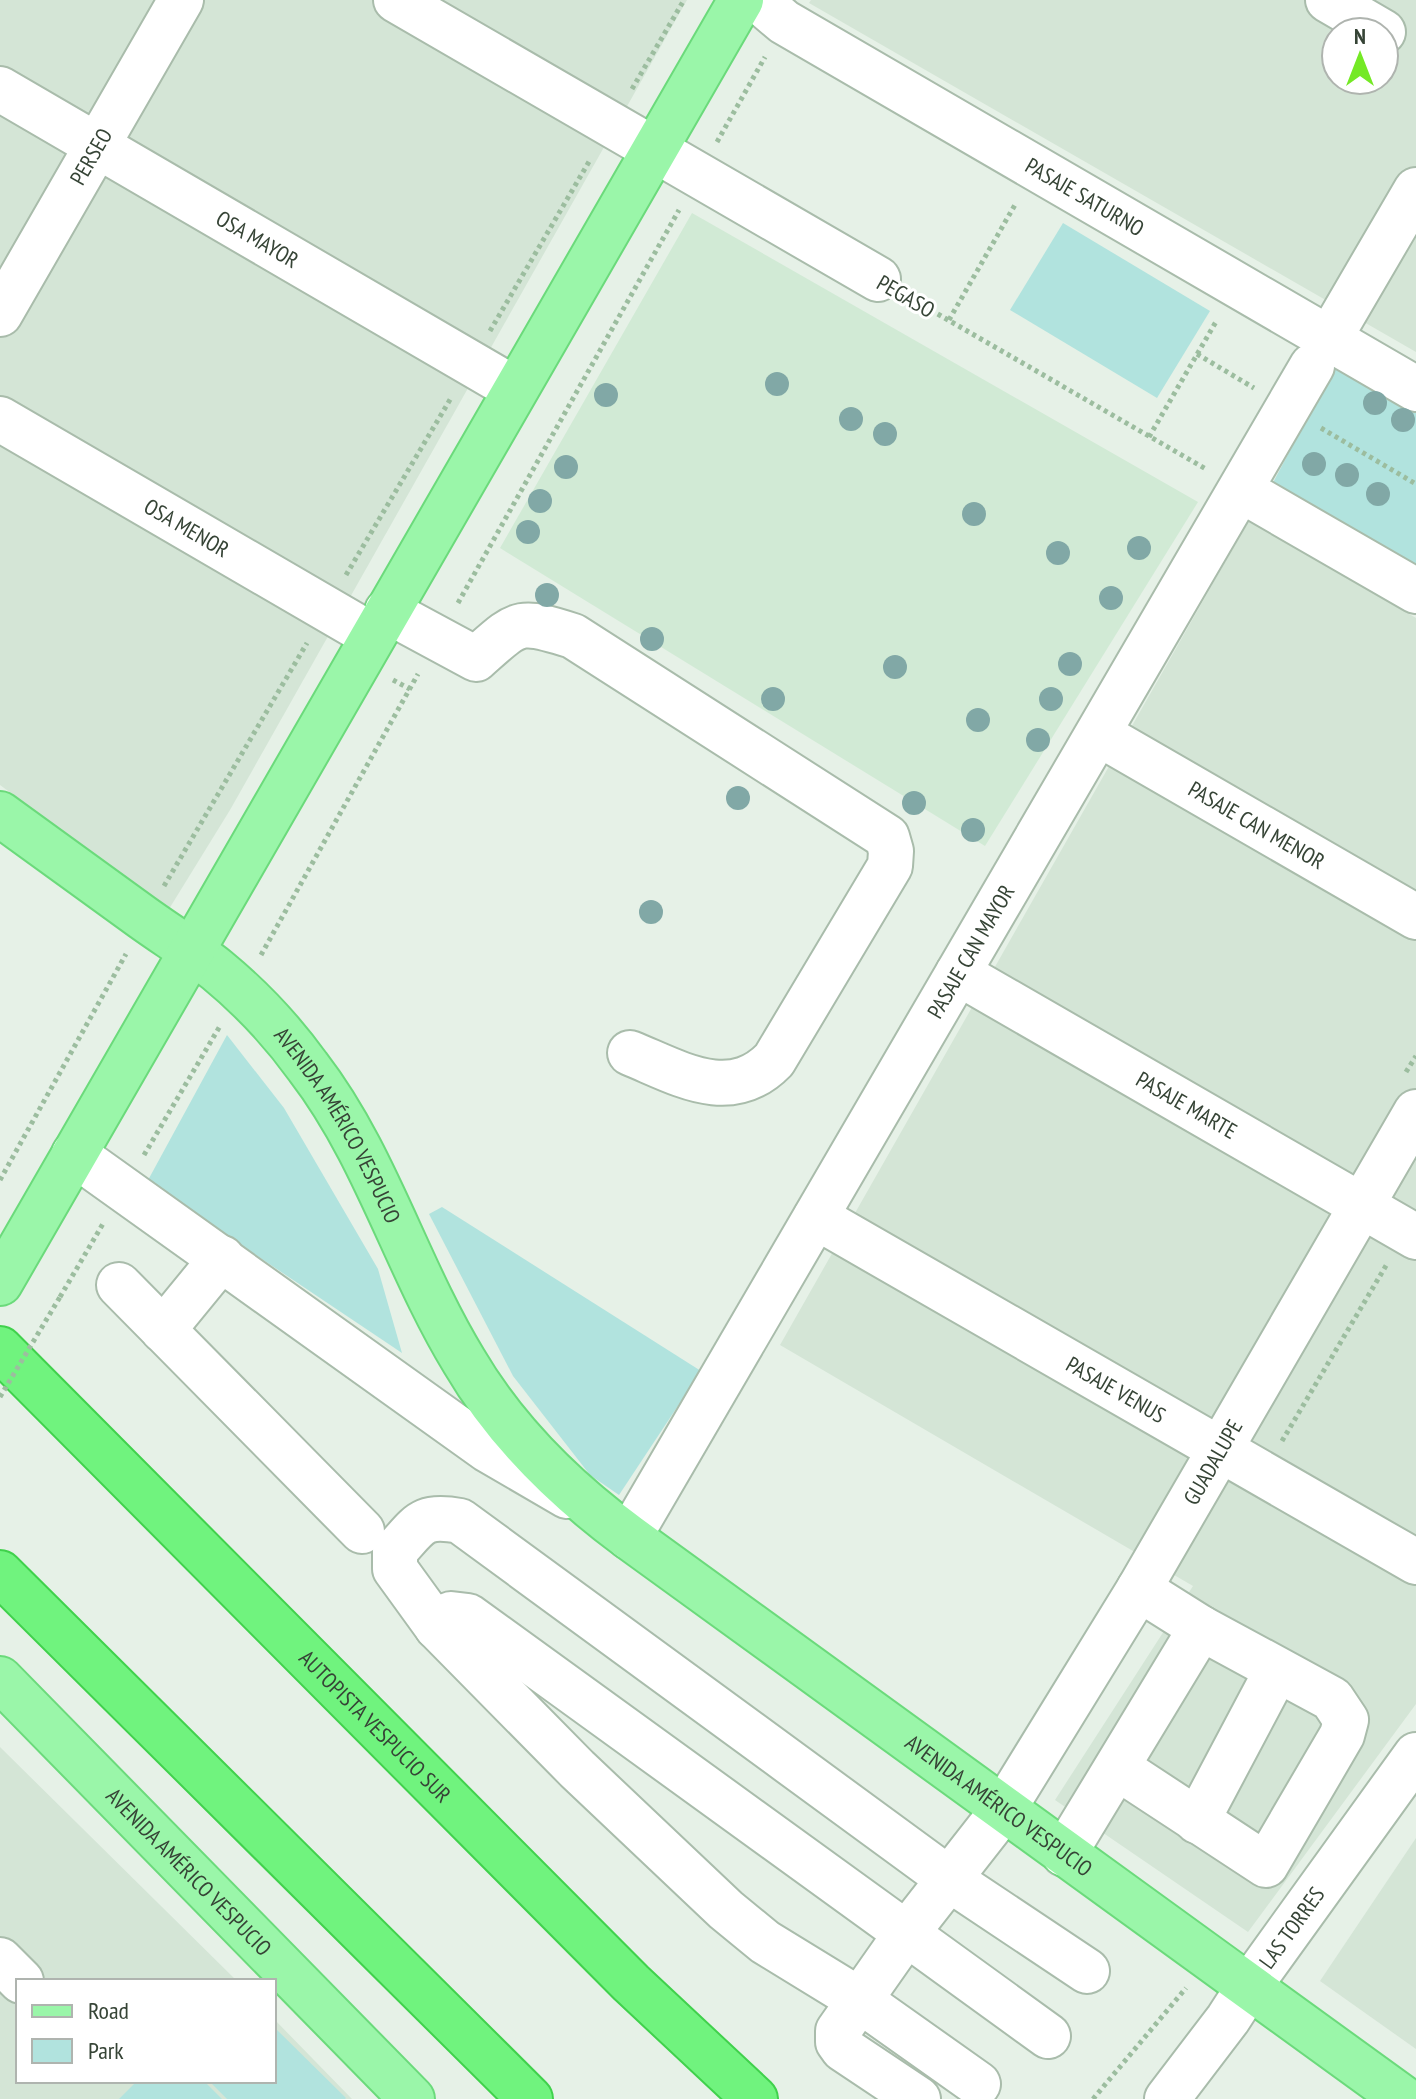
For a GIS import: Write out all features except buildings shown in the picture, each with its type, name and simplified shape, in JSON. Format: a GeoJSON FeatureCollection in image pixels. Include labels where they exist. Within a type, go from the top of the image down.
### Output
{"type":"FeatureCollection","features":[{"type":"Feature","properties":{"kind":"highway","name":"AUTOPISTA VESPUCIO SUR"},"geometry":{"type":"LineString","coordinates":[[0,1349],[599,1951],[755,2099]]}},
{"type":"Feature","properties":{"kind":"highway"},"geometry":{"type":"LineString","coordinates":[[0,1573],[530,2099]]}},
{"type":"Feature","properties":{"kind":"main road"},"geometry":{"type":"LineString","coordinates":[[6,1272],[741,0]]}},
{"type":"Feature","properties":{"kind":"main road","name":"AVENIDA AMÉRICO VESPUCIO"},"geometry":{"type":"LineString","coordinates":[[0,814],[217,970],[261,1011],[309,1068],[357,1143],[464,1362],[519,1437],[558,1479],[629,1537],[1404,2099]]}},
{"type":"Feature","properties":{"kind":"main road","name":"AVENIDA AMÉRICO VESPUCIO"},"geometry":{"type":"LineString","coordinates":[[0,1679],[412,2099]]}},
{"type":"Feature","properties":{"kind":"street","name":"PERSEO"},"geometry":{"type":"LineString","coordinates":[[0,314],[181,0]]}},
{"type":"Feature","properties":{"kind":"street","name":"PEGASO"},"geometry":{"type":"LineString","coordinates":[[396,0],[878,279]]}},
{"type":"Feature","properties":{"kind":"street","name":"PASAJE SATURNO"},"geometry":{"type":"LineString","coordinates":[[758,0],[784,22],[1237,285],[1320,353],[1416,389]]}},
{"type":"Feature","properties":{"kind":"street"},"geometry":{"type":"LineString","coordinates":[[1328,0],[1356,16]]}},
{"type":"Feature","properties":{"kind":"street","name":"OSA MAYOR"},"geometry":{"type":"LineString","coordinates":[[0,89],[515,389]]}},
{"type":"Feature","properties":{"kind":"street","name":"PASAJE CAN MAYOR"},"geometry":{"type":"LineString","coordinates":[[629,1537],[1416,190]]}},
{"type":"Feature","properties":{"kind":"street","name":"OSA MENOR"},"geometry":{"type":"LineString","coordinates":[[0,419],[380,624],[476,659],[513,626],[537,624],[573,636],[887,837],[891,851],[890,866],[774,1060],[760,1075],[736,1082],[704,1083],[630,1053]]}},
{"type":"Feature","properties":{"kind":"street"},"geometry":{"type":"LineString","coordinates":[[1241,490],[1416,591]]}},
{"type":"Feature","properties":{"kind":"street","name":"PASAJE CAN MENOR"},"geometry":{"type":"LineString","coordinates":[[1099,734],[1416,917]]}},
{"type":"Feature","properties":{"kind":"street","name":"PASAJE MARTE"},"geometry":{"type":"LineString","coordinates":[[958,973],[1411,1234]]}},
{"type":"Feature","properties":{"kind":"street","name":"GUADALUPE"},"geometry":{"type":"LineString","coordinates":[[918,2099],[843,2049],[838,2042],[838,2031],[906,1934],[1003,1810],[1139,1589],[1416,1112]]}},
{"type":"Feature","properties":{"kind":"street","name":"AVENIDA AMÉRICO VESPUCIO"},"geometry":{"type":"LineString","coordinates":[[74,1154],[488,1450],[594,1511]]}},
{"type":"Feature","properties":{"kind":"street","name":"PASAJE VENUS"},"geometry":{"type":"LineString","coordinates":[[816,1217],[1416,1562]]}},
{"type":"Feature","properties":{"kind":"street"},"geometry":{"type":"LineString","coordinates":[[163,1330],[222,1258]]}},
{"type":"Feature","properties":{"kind":"street"},"geometry":{"type":"LineString","coordinates":[[119,1285],[362,1531]]}},
{"type":"Feature","properties":{"kind":"street"},"geometry":{"type":"LineString","coordinates":[[978,2084],[858,1999],[765,1942],[726,1910],[577,1769],[437,1627],[395,1569],[395,1551],[423,1521],[442,1518],[460,1521],[949,1879],[1087,1971]]}},
{"type":"Feature","properties":{"kind":"street"},"geometry":{"type":"LineString","coordinates":[[1118,1768],[1266,1865],[1342,1735],[1346,1720],[1332,1699],[1201,1628],[1139,1589]]}},
{"type":"Feature","properties":{"kind":"street"},"geometry":{"type":"LineString","coordinates":[[437,1627],[441,1619],[451,1614],[468,1616],[1048,2036]]}},
{"type":"Feature","properties":{"kind":"street"},"geometry":{"type":"LineString","coordinates":[[1064,1854],[1201,1628]]}},
{"type":"Feature","properties":{"kind":"street"},"geometry":{"type":"LineString","coordinates":[[1197,1821],[1277,1670]]}},
{"type":"Feature","properties":{"kind":"street","name":"LAS TORRES"},"geometry":{"type":"LineString","coordinates":[[1167,2099],[1415,1759]]}},
{"type":"Feature","properties":{"kind":"street"},"geometry":{"type":"LineString","coordinates":[[0,1960],[19,1979]]}},
{"type":"Feature","properties":{"kind":"path"},"geometry":{"type":"LineString","coordinates":[[949,320],[1036,168]]}},
{"type":"Feature","properties":{"kind":"path","name":"PEGASO"},"geometry":{"type":"LineString","coordinates":[[878,279],[1241,490]]}},
{"type":"Feature","properties":{"kind":"path"},"geometry":{"type":"LineString","coordinates":[[1149,437],[1237,285]]}},
{"type":"Feature","properties":{"kind":"path"},"geometry":{"type":"LineString","coordinates":[[1263,1473],[1411,1234]]}},
{"type":"Feature","properties":{"kind":"path"},"geometry":{"type":"LineString","coordinates":[[0,1397],[60,1297]]}},
{"type":"Feature","properties":{"kind":"path"},"geometry":{"type":"LineString","coordinates":[[1093,2099],[1210,1960]]}},
{"type":"Feature","properties":{"kind":"shaded area"},"geometry":{"type":"Polygon","coordinates":[[[0,0],[687,0],[230,810],[169,909],[0,785],[0,0]]]}},
{"type":"Feature","properties":{"kind":"shaded area"},"geometry":{"type":"Polygon","coordinates":[[[811,0],[1416,0],[1416,352],[809,3],[811,0]]]}},
{"type":"Feature","properties":{"kind":"shaded area"},"geometry":{"type":"Polygon","coordinates":[[[692,213],[1198,502],[985,846],[500,548],[692,213]]]}},
{"type":"Feature","properties":{"kind":"shaded area"},"geometry":{"type":"Polygon","coordinates":[[[1249,520],[1416,618],[1416,1704],[1248,1932],[1055,1800],[1193,1586],[780,1345],[1249,520]]]}},
{"type":"Feature","properties":{"kind":"shaded area"},"geometry":{"type":"Polygon","coordinates":[[[0,1747],[235,1979],[16,1979],[16,2083],[276,2083],[276,2021],[352,2099],[0,2099],[0,1747]]]}},
{"type":"Feature","properties":{"kind":"shaded area"},"geometry":{"type":"Polygon","coordinates":[[[1416,1838],[1416,2049],[1320,1981],[1416,1838]]]}},
{"type":"Feature","properties":{"kind":"green space"},"geometry":{"type":"Polygon","coordinates":[[[1063,223],[1210,311],[1157,398],[1010,310],[1063,223]]]}},
{"type":"Feature","properties":{"kind":"green space"},"geometry":{"type":"Polygon","coordinates":[[[1338,360],[1416,408],[1416,579],[1267,494],[1338,360]]]}},
{"type":"Feature","properties":{"kind":"green space"},"geometry":{"type":"Polygon","coordinates":[[[227,1035],[284,1108],[378,1269],[402,1353],[147,1182],[227,1035]]]}},
{"type":"Feature","properties":{"kind":"green space"},"geometry":{"type":"Polygon","coordinates":[[[442,1207],[701,1371],[619,1495],[590,1475],[513,1376],[429,1214],[442,1207]]]}},
{"type":"Feature","properties":{"kind":"green space"},"geometry":{"type":"Polygon","coordinates":[[[276,2029],[346,2098],[345,2099],[227,2099],[211,2083],[276,2083],[276,2029]]]}},
{"type":"Feature","properties":{"kind":"green space"},"geometry":{"type":"Polygon","coordinates":[[[135,2083],[206,2083],[222,2099],[119,2099],[135,2083]]]}}]}
